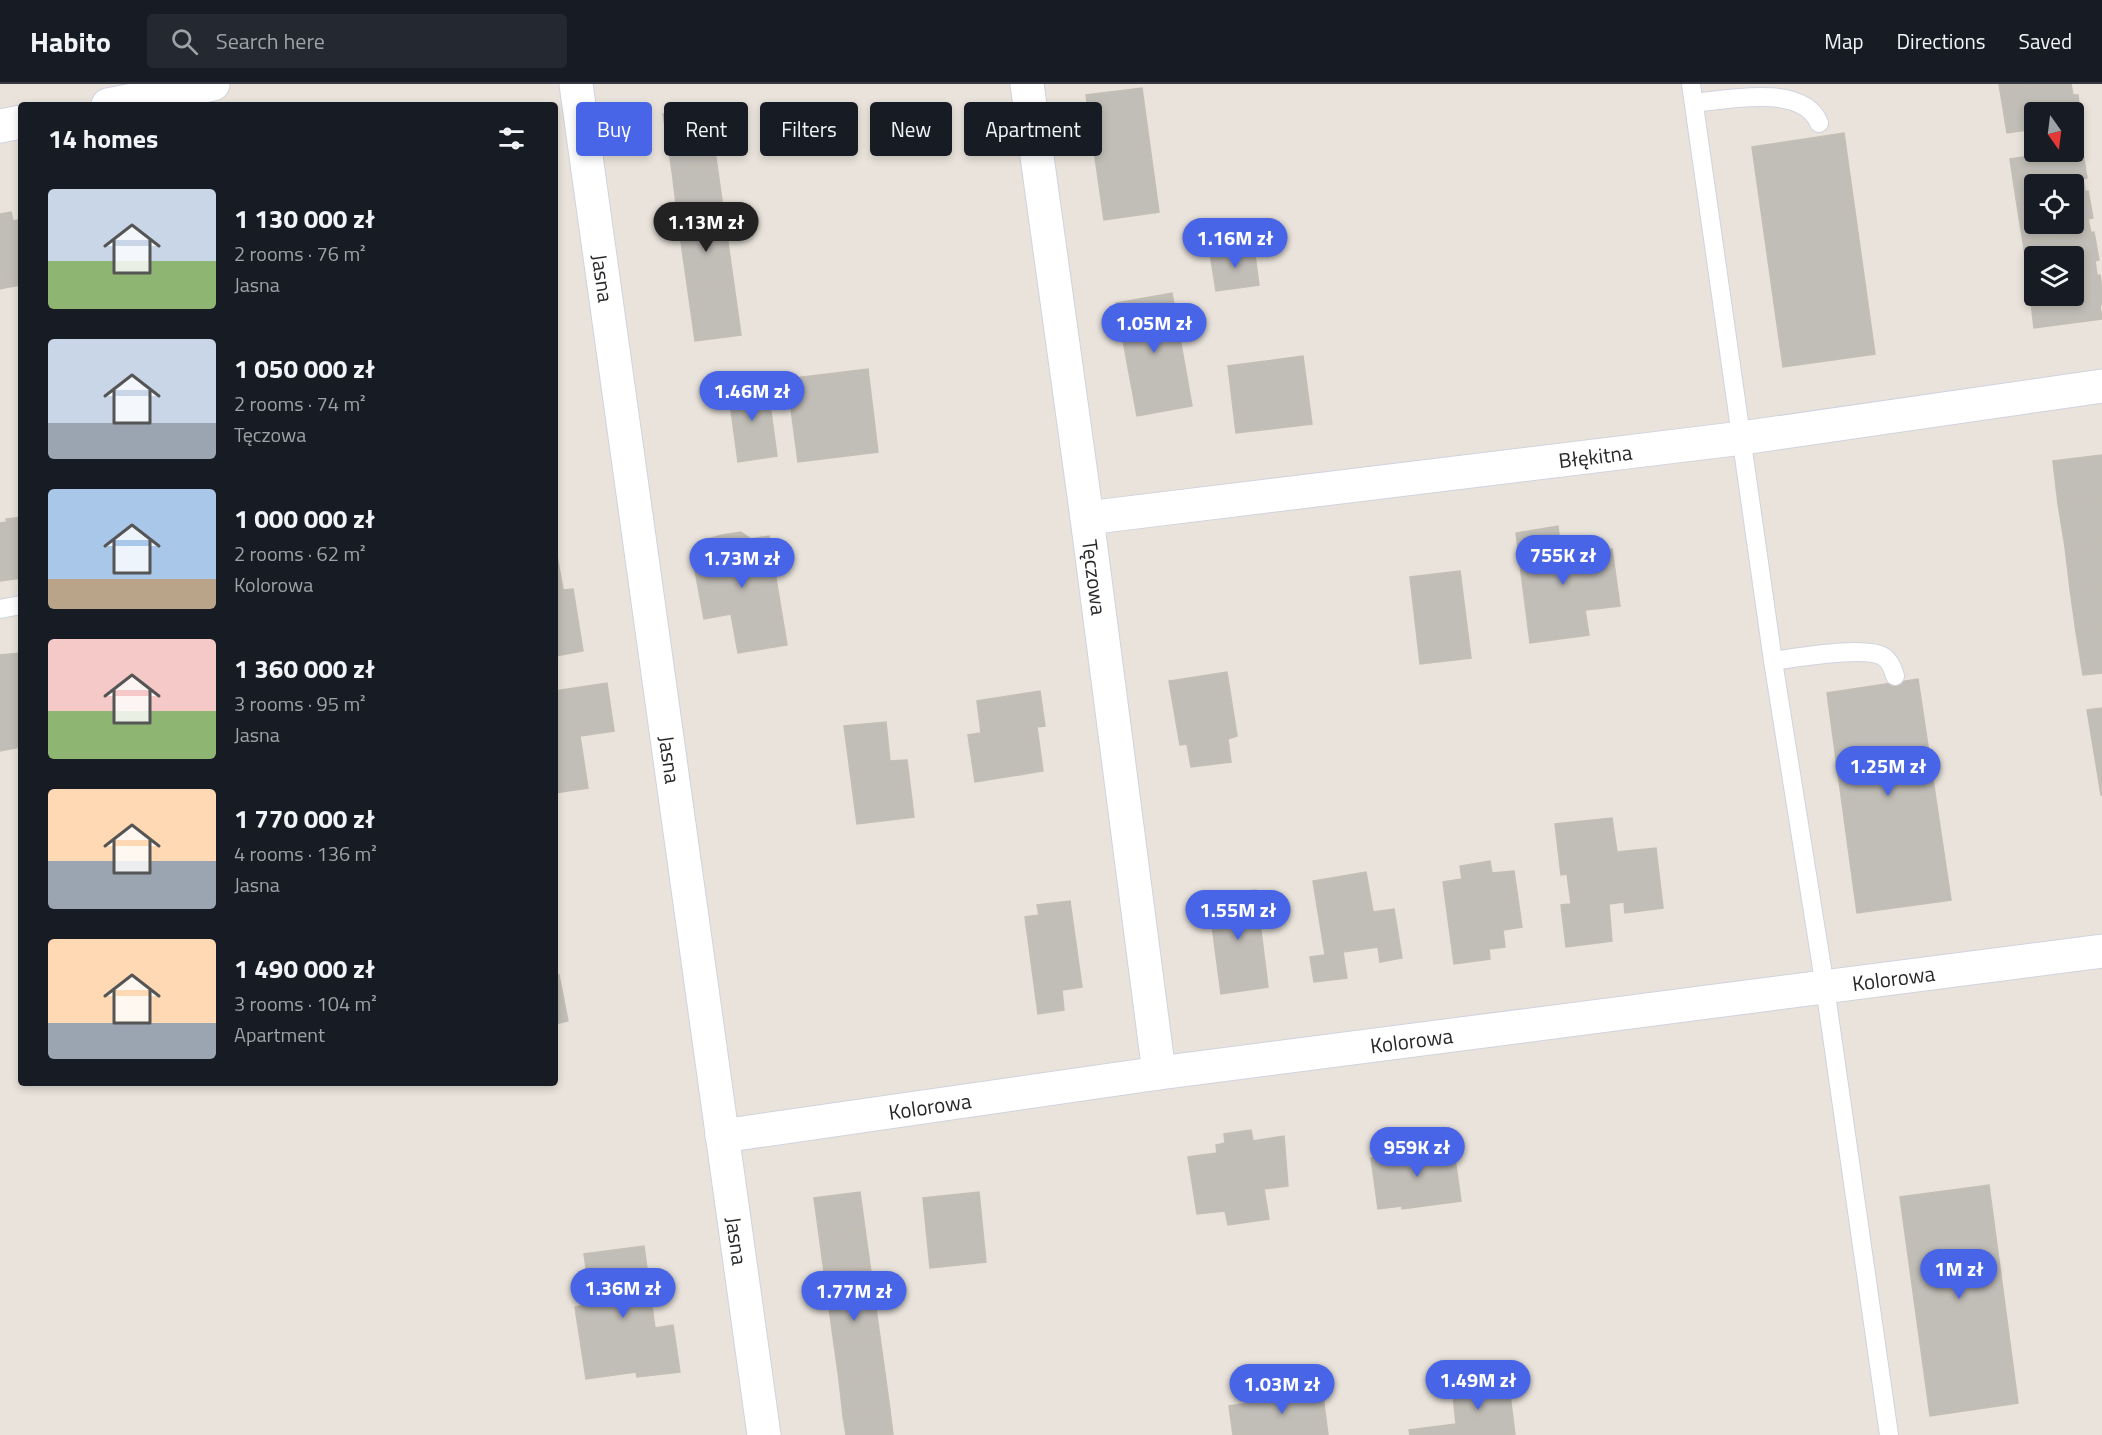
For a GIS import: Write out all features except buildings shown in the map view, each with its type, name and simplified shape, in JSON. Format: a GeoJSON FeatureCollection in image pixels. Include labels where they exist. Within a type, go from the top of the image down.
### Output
{"type":"FeatureCollection","features":[{"type":"Feature","properties":{"kind":"street"},"geometry":{"type":"LineString","coordinates":[[123,102],[213,84]]}},
{"type":"Feature","properties":{"kind":"street","name":"Jasna"},"geometry":{"type":"LineString","coordinates":[[576,84],[764,1435]]}},
{"type":"Feature","properties":{"kind":"street","name":"Tęczowa"},"geometry":{"type":"LineString","coordinates":[[1027,84],[1087,518],[1159,1073]]}},
{"type":"Feature","properties":{"kind":"street"},"geometry":{"type":"LineString","coordinates":[[0,126],[18,123]]}},
{"type":"Feature","properties":{"kind":"street","name":"Błękitna"},"geometry":{"type":"LineString","coordinates":[[1087,518],[1742,438],[2102,386]]}},
{"type":"Feature","properties":{"kind":"street","name":"Kolorowa"},"geometry":{"type":"LineString","coordinates":[[722,1136],[1159,1073],[2102,951]]}},
{"type":"Feature","properties":{"kind":"lane"},"geometry":{"type":"LineString","coordinates":[[1692,84],[1773,661],[1825,987],[1889,1435]]}},
{"type":"Feature","properties":{"kind":"lane"},"geometry":{"type":"LineString","coordinates":[[1694,103],[1779,95],[1799,101],[1815,113],[1819,123]]}},
{"type":"Feature","properties":{"kind":"lane"},"geometry":{"type":"LineString","coordinates":[[0,609],[18,606]]}},
{"type":"Feature","properties":{"kind":"lane"},"geometry":{"type":"LineString","coordinates":[[1773,661],[1868,652],[1884,657],[1893,668],[1895,676]]}}]}
